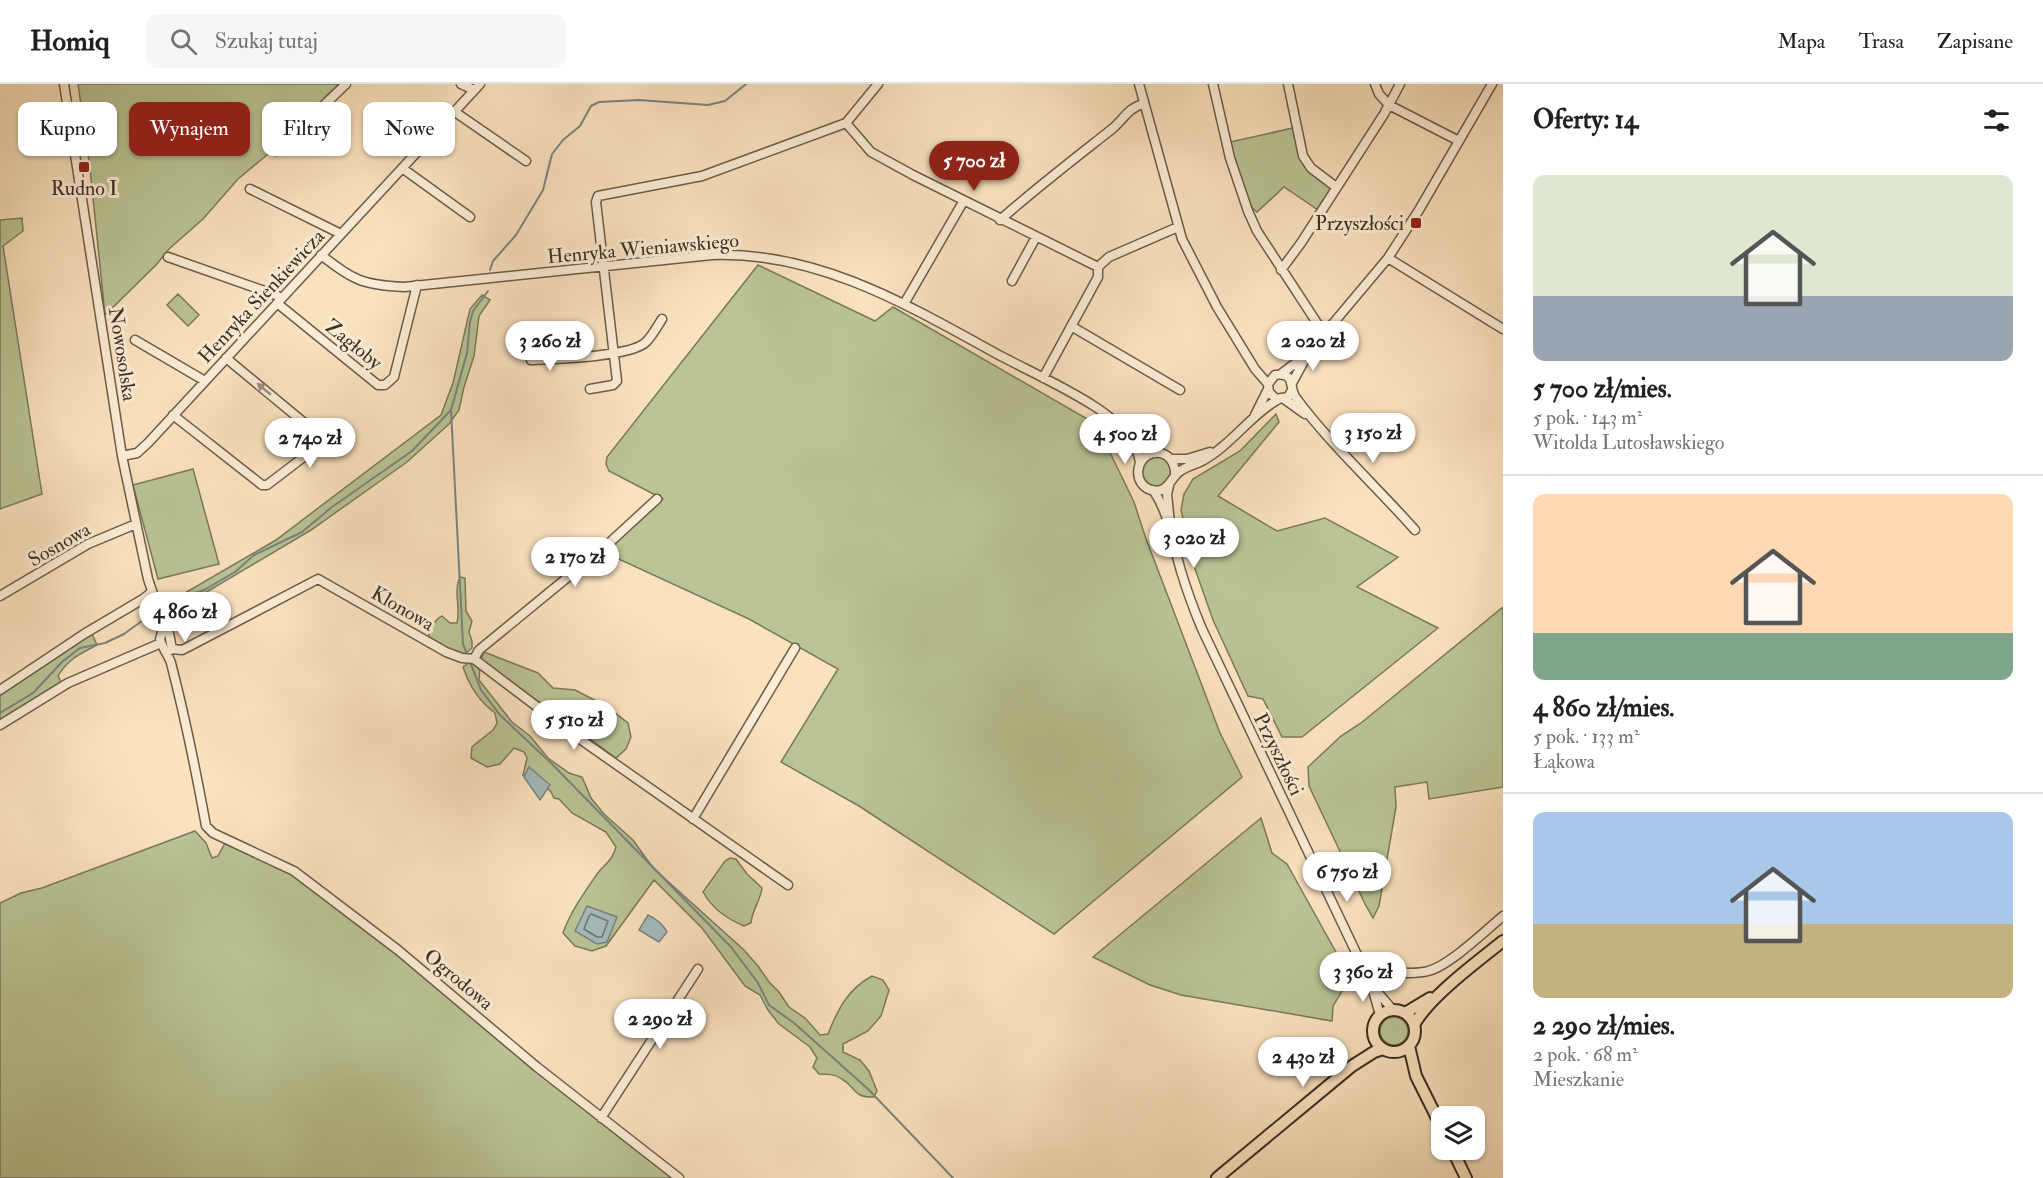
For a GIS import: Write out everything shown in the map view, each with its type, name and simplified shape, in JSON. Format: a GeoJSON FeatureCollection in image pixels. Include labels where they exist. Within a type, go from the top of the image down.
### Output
{"type":"FeatureCollection","features":[{"type":"Feature","properties":{"kind":"main road"},"geometry":{"type":"LineString","coordinates":[[1414,1025],[1425,1010],[1455,981],[1503,941]]}},
{"type":"Feature","properties":{"kind":"main road"},"geometry":{"type":"LineString","coordinates":[[1405,1013],[1415,1009],[1455,981]]}},
{"type":"Feature","properties":{"kind":"main road"},"geometry":{"type":"LineString","coordinates":[[1217,1178],[1352,1066],[1374,1052],[1383,1049],[1397,1052],[1409,1046],[1415,1035],[1414,1025],[1405,1013],[1393,1010],[1380,1016],[1374,1026],[1374,1037],[1383,1049]]}},
{"type":"Feature","properties":{"kind":"main road"},"geometry":{"type":"LineString","coordinates":[[1352,1066],[1374,1037]]}},
{"type":"Feature","properties":{"kind":"main road"},"geometry":{"type":"LineString","coordinates":[[1409,1046],[1416,1076]]}},
{"type":"Feature","properties":{"kind":"main road"},"geometry":{"type":"LineString","coordinates":[[1397,1052],[1416,1076],[1431,1106]]}},
{"type":"Feature","properties":{"kind":"main road"},"geometry":{"type":"LineString","coordinates":[[1457,1160],[1466,1178]]}},
{"type":"Feature","properties":{"kind":"street","name":"Nowosolska"},"geometry":{"type":"LineString","coordinates":[[64,84],[122,456],[152,592],[164,626],[169,633],[170,650],[206,826]]}},
{"type":"Feature","properties":{"kind":"street"},"geometry":{"type":"LineString","coordinates":[[327,102],[346,84]]}},
{"type":"Feature","properties":{"kind":"street"},"geometry":{"type":"LineString","coordinates":[[461,84],[477,87]]}},
{"type":"Feature","properties":{"kind":"street"},"geometry":{"type":"LineString","coordinates":[[590,389],[613,385],[618,381],[603,267],[596,202],[598,196],[702,176],[846,123],[878,84]]}},
{"type":"Feature","properties":{"kind":"street"},"geometry":{"type":"LineString","coordinates":[[1139,84],[1182,239],[1217,308],[1273,397],[1282,399],[1310,418]]}},
{"type":"Feature","properties":{"kind":"street"},"geometry":{"type":"LineString","coordinates":[[1213,84],[1230,158],[1257,231],[1281,270],[1326,333]]}},
{"type":"Feature","properties":{"kind":"street"},"geometry":{"type":"LineString","coordinates":[[1288,84],[1302,156],[1311,168],[1336,187]]}},
{"type":"Feature","properties":{"kind":"street"},"geometry":{"type":"LineString","coordinates":[[1375,84],[1379,94],[1389,105],[1459,141]]}},
{"type":"Feature","properties":{"kind":"street"},"geometry":{"type":"LineString","coordinates":[[1281,270],[1389,105],[1400,84]]}},
{"type":"Feature","properties":{"kind":"street"},"geometry":{"type":"LineString","coordinates":[[1175,476],[1171,459],[1161,453],[1144,457],[1138,467],[1139,479],[1147,488],[1164,489],[1181,470],[1202,461],[1282,399],[1292,386],[1310,352],[1388,258],[1492,84]]}},
{"type":"Feature","properties":{"kind":"street","name":"Henryka Sienkiewicza"},"geometry":{"type":"LineString","coordinates":[[455,112],[477,87]]}},
{"type":"Feature","properties":{"kind":"street"},"geometry":{"type":"LineString","coordinates":[[1000,220],[1036,188],[1119,123],[1132,107],[1143,104]]}},
{"type":"Feature","properties":{"kind":"street"},"geometry":{"type":"LineString","coordinates":[[455,112],[526,161]]}},
{"type":"Feature","properties":{"kind":"street"},"geometry":{"type":"LineString","coordinates":[[846,123],[871,152],[963,202],[1098,267]]}},
{"type":"Feature","properties":{"kind":"street","name":"Henryka Sienkiewicza"},"geometry":{"type":"LineString","coordinates":[[122,456],[142,449],[413,156]]}},
{"type":"Feature","properties":{"kind":"street"},"geometry":{"type":"LineString","coordinates":[[402,168],[471,216]]}},
{"type":"Feature","properties":{"kind":"street","name":"Henryka Sienkiewicza"},"geometry":{"type":"LineString","coordinates":[[250,189],[341,234]]}},
{"type":"Feature","properties":{"kind":"street"},"geometry":{"type":"LineString","coordinates":[[904,304],[963,202]]}},
{"type":"Feature","properties":{"kind":"street"},"geometry":{"type":"LineString","coordinates":[[1043,378],[1098,277],[1098,267],[1109,257],[1178,227]]}},
{"type":"Feature","properties":{"kind":"street"},"geometry":{"type":"LineString","coordinates":[[1012,282],[1036,237]]}},
{"type":"Feature","properties":{"kind":"street","name":"Henryka Wieniawskiego"},"geometry":{"type":"LineString","coordinates":[[321,255],[355,280],[386,286],[417,285],[732,254],[784,260],[825,270],[904,304],[1093,405],[1155,453]]}},
{"type":"Feature","properties":{"kind":"street"},"geometry":{"type":"LineString","coordinates":[[168,257],[276,295],[279,301]]}},
{"type":"Feature","properties":{"kind":"street"},"geometry":{"type":"LineString","coordinates":[[1388,258],[1503,328]]}},
{"type":"Feature","properties":{"kind":"street","name":"Zagłoby"},"geometry":{"type":"LineString","coordinates":[[279,301],[378,385],[385,385],[394,377],[417,285]]}},
{"type":"Feature","properties":{"kind":"street"},"geometry":{"type":"LineString","coordinates":[[527,332],[531,360],[614,353],[645,344],[662,319]]}},
{"type":"Feature","properties":{"kind":"street"},"geometry":{"type":"LineString","coordinates":[[1071,326],[1180,390]]}},
{"type":"Feature","properties":{"kind":"street","name":"Henryka Sienkiewicza"},"geometry":{"type":"LineString","coordinates":[[135,340],[205,381]]}},
{"type":"Feature","properties":{"kind":"street"},"geometry":{"type":"LineString","coordinates":[[1253,420],[1268,386],[1278,375],[1310,352]]}},
{"type":"Feature","properties":{"kind":"street"},"geometry":{"type":"LineString","coordinates":[[174,415],[262,485],[267,485],[322,443],[319,435],[226,358]]}},
{"type":"Feature","properties":{"kind":"street"},"geometry":{"type":"LineString","coordinates":[[1251,362],[1269,374],[1287,376],[1294,396],[1310,418],[1415,530]]}},
{"type":"Feature","properties":{"kind":"street","name":"Henryka Wieniawskiego"},"geometry":{"type":"LineString","coordinates":[[1118,424],[1138,454],[1140,462]]}},
{"type":"Feature","properties":{"kind":"street"},"geometry":{"type":"LineString","coordinates":[[1171,459],[1187,459],[1216,450]]}},
{"type":"Feature","properties":{"kind":"street","name":"Przyszłości"},"geometry":{"type":"LineString","coordinates":[[1169,486],[1167,494],[1171,532]]}},
{"type":"Feature","properties":{"kind":"street","name":"Przyszłości"},"geometry":{"type":"LineString","coordinates":[[1153,490],[1171,532],[1186,588],[1202,629],[1370,982],[1380,1016]]}},
{"type":"Feature","properties":{"kind":"street"},"geometry":{"type":"LineString","coordinates":[[657,499],[607,544],[479,650],[474,659],[530,703],[788,885]]}},
{"type":"Feature","properties":{"kind":"street","name":"Sosnowa"},"geometry":{"type":"LineString","coordinates":[[0,596],[88,544],[136,524]]}},
{"type":"Feature","properties":{"kind":"street","name":"Klonowa"},"geometry":{"type":"LineString","coordinates":[[170,650],[182,650],[191,646],[318,579],[446,652],[462,658],[474,659]]}},
{"type":"Feature","properties":{"kind":"street"},"geometry":{"type":"LineString","coordinates":[[0,690],[152,592]]}},
{"type":"Feature","properties":{"kind":"street","name":"Nowosolska"},"geometry":{"type":"LineString","coordinates":[[164,626],[161,632],[161,643],[170,650]]}},
{"type":"Feature","properties":{"kind":"street"},"geometry":{"type":"LineString","coordinates":[[0,724],[68,683],[161,643]]}},
{"type":"Feature","properties":{"kind":"street"},"geometry":{"type":"LineString","coordinates":[[693,819],[795,648]]}},
{"type":"Feature","properties":{"kind":"street","name":"Ogrodowa"},"geometry":{"type":"LineString","coordinates":[[206,826],[213,833],[294,871],[398,950],[601,1118],[679,1178]]}},
{"type":"Feature","properties":{"kind":"street"},"geometry":{"type":"LineString","coordinates":[[1370,982],[1385,972],[1414,973],[1438,968],[1503,916]]}},
{"type":"Feature","properties":{"kind":"street"},"geometry":{"type":"LineString","coordinates":[[601,1118],[698,969]]}},
{"type":"Feature","properties":{"kind":"street","name":"Przyszłości"},"geometry":{"type":"LineString","coordinates":[[1370,982],[1393,1010]]}},
{"type":"Feature","properties":{"kind":"green space"},"geometry":{"type":"Polygon","coordinates":[[[78,84],[339,84],[321,102],[262,102],[262,156],[266,156],[238,179],[203,219],[169,249],[156,265],[105,315],[88,156],[117,156],[117,102],[81,102],[78,84]]]}},
{"type":"Feature","properties":{"kind":"green space"},"geometry":{"type":"Polygon","coordinates":[[[1293,128],[1300,157],[1334,184],[1318,210],[1284,187],[1257,212],[1248,204],[1230,142],[1293,128]]]}},
{"type":"Feature","properties":{"kind":"green space"},"geometry":{"type":"Polygon","coordinates":[[[22,218],[23,231],[3,246],[42,494],[0,509],[0,220],[22,218]]]}},
{"type":"Feature","properties":{"kind":"green space"},"geometry":{"type":"Polygon","coordinates":[[[758,265],[875,321],[893,307],[1096,424],[1134,502],[1220,733],[1242,777],[1054,934],[859,806],[781,762],[838,669],[749,619],[612,556],[611,545],[663,499],[609,471],[606,464],[607,457],[758,265]]]}},
{"type":"Feature","properties":{"kind":"green space"},"geometry":{"type":"Polygon","coordinates":[[[178,294],[199,315],[188,326],[167,305],[178,294]]]}},
{"type":"Feature","properties":{"kind":"green space"},"geometry":{"type":"Polygon","coordinates":[[[482,295],[490,300],[479,316],[474,356],[459,410],[449,424],[407,462],[311,530],[198,597],[166,611],[162,600],[185,593],[276,540],[441,415],[453,383],[470,309],[482,295]]]}},
{"type":"Feature","properties":{"kind":"green space"},"geometry":{"type":"Polygon","coordinates":[[[1276,414],[1279,422],[1218,496],[1277,531],[1325,518],[1398,557],[1357,587],[1438,628],[1302,737],[1282,737],[1263,699],[1248,696],[1213,620],[1193,563],[1181,510],[1184,494],[1193,479],[1240,451],[1276,414]]]}},
{"type":"Feature","properties":{"kind":"green space"},"geometry":{"type":"Polygon","coordinates":[[[1157,457],[1167,462],[1172,472],[1167,482],[1157,487],[1147,482],[1142,472],[1147,462],[1157,457]]]}},
{"type":"Feature","properties":{"kind":"green space"},"geometry":{"type":"Polygon","coordinates":[[[193,469],[219,564],[158,579],[133,485],[193,469]]]}},
{"type":"Feature","properties":{"kind":"green space"},"geometry":{"type":"Polygon","coordinates":[[[460,577],[465,578],[466,611],[472,621],[469,632],[472,648],[465,654],[457,654],[429,637],[429,629],[442,616],[450,623],[457,623],[457,588],[460,577]]]}},
{"type":"Feature","properties":{"kind":"green space"},"geometry":{"type":"Polygon","coordinates":[[[1503,607],[1503,787],[1429,799],[1427,782],[1395,787],[1396,807],[1379,906],[1373,918],[1309,786],[1308,767],[1341,736],[1361,723],[1503,607]]]}},
{"type":"Feature","properties":{"kind":"green space"},"geometry":{"type":"Polygon","coordinates":[[[92,634],[97,645],[70,661],[58,676],[61,682],[0,721],[0,695],[92,634]]]}},
{"type":"Feature","properties":{"kind":"green space"},"geometry":{"type":"Polygon","coordinates":[[[484,652],[538,673],[553,688],[575,690],[606,706],[628,723],[631,737],[626,749],[616,758],[484,662],[481,659],[484,652]]]}},
{"type":"Feature","properties":{"kind":"green space"},"geometry":{"type":"Polygon","coordinates":[[[470,662],[480,667],[479,680],[512,722],[530,736],[548,758],[569,773],[582,777],[591,798],[604,814],[633,840],[653,868],[744,950],[789,1007],[805,1018],[820,1035],[828,1034],[840,1008],[856,987],[872,976],[883,980],[889,990],[881,1016],[868,1031],[843,1044],[843,1052],[860,1060],[869,1071],[877,1091],[874,1097],[862,1096],[837,1076],[819,1074],[813,1067],[817,1058],[810,1047],[779,1024],[760,995],[745,986],[702,928],[654,880],[606,946],[592,951],[575,946],[563,933],[566,925],[583,895],[610,859],[616,847],[606,832],[572,813],[559,799],[554,798],[535,775],[523,775],[527,758],[524,752],[514,748],[500,764],[487,767],[471,758],[472,747],[493,730],[497,723],[495,713],[480,698],[465,674],[463,667],[470,662]]]}},
{"type":"Feature","properties":{"kind":"green space"},"geometry":{"type":"Polygon","coordinates":[[[1261,818],[1272,853],[1287,864],[1342,963],[1347,983],[1333,1006],[1332,1021],[1181,995],[1150,985],[1093,957],[1261,818]]]}},
{"type":"Feature","properties":{"kind":"green space"},"geometry":{"type":"Polygon","coordinates":[[[195,831],[206,843],[212,858],[218,856],[225,843],[292,872],[397,951],[679,1178],[0,1178],[0,903],[21,893],[42,888],[195,831]]]}},
{"type":"Feature","properties":{"kind":"green space"},"geometry":{"type":"Polygon","coordinates":[[[730,858],[736,859],[747,874],[762,888],[751,923],[744,926],[720,912],[703,892],[725,861],[730,858]]]}},
{"type":"Feature","properties":{"kind":"green space"},"geometry":{"type":"Polygon","coordinates":[[[1394,1017],[1404,1021],[1408,1031],[1404,1041],[1394,1045],[1384,1041],[1380,1031],[1384,1021],[1394,1017]]]}},
{"type":"Feature","properties":{"kind":"water"},"geometry":{"type":"Polygon","coordinates":[[[529,767],[550,785],[540,800],[524,777],[529,767]]]}},
{"type":"Feature","properties":{"kind":"water"},"geometry":{"type":"Polygon","coordinates":[[[587,906],[617,917],[607,942],[597,944],[575,931],[587,906]]]}},
{"type":"Feature","properties":{"kind":"water"},"geometry":{"type":"Polygon","coordinates":[[[648,915],[659,922],[667,932],[659,942],[639,930],[648,915]]]}},
{"type":"Feature","properties":{"kind":"waterway"},"geometry":{"type":"LineString","coordinates":[[490,270],[493,261],[516,235],[543,190],[552,154],[563,140],[580,126],[591,106],[599,102],[639,100],[708,105],[725,101],[746,84]]}},
{"type":"Feature","properties":{"kind":"waterway"},"geometry":{"type":"LineString","coordinates":[[162,606],[204,590],[235,572],[254,555],[302,532],[332,507],[412,451],[451,410],[467,353],[473,311],[488,291]]}},
{"type":"Feature","properties":{"kind":"waterway"},"geometry":{"type":"LineString","coordinates":[[451,410],[463,644],[468,657]]}},
{"type":"Feature","properties":{"kind":"waterway"},"geometry":{"type":"LineString","coordinates":[[0,713],[33,693],[62,662],[80,648],[105,643],[124,634],[146,618],[151,609]]}},
{"type":"Feature","properties":{"kind":"waterway"},"geometry":{"type":"LineString","coordinates":[[470,662],[481,690],[500,715],[552,764],[731,947],[758,983],[769,1005],[794,1023],[868,1089],[953,1178]]}},
{"type":"Feature","properties":{"kind":"place","name":"Rudno I"},"geometry":{"type":"Point","coordinates":[84,167]}},
{"type":"Feature","properties":{"kind":"place","name":"Przyszłości"},"geometry":{"type":"Point","coordinates":[1416,223]}}]}
